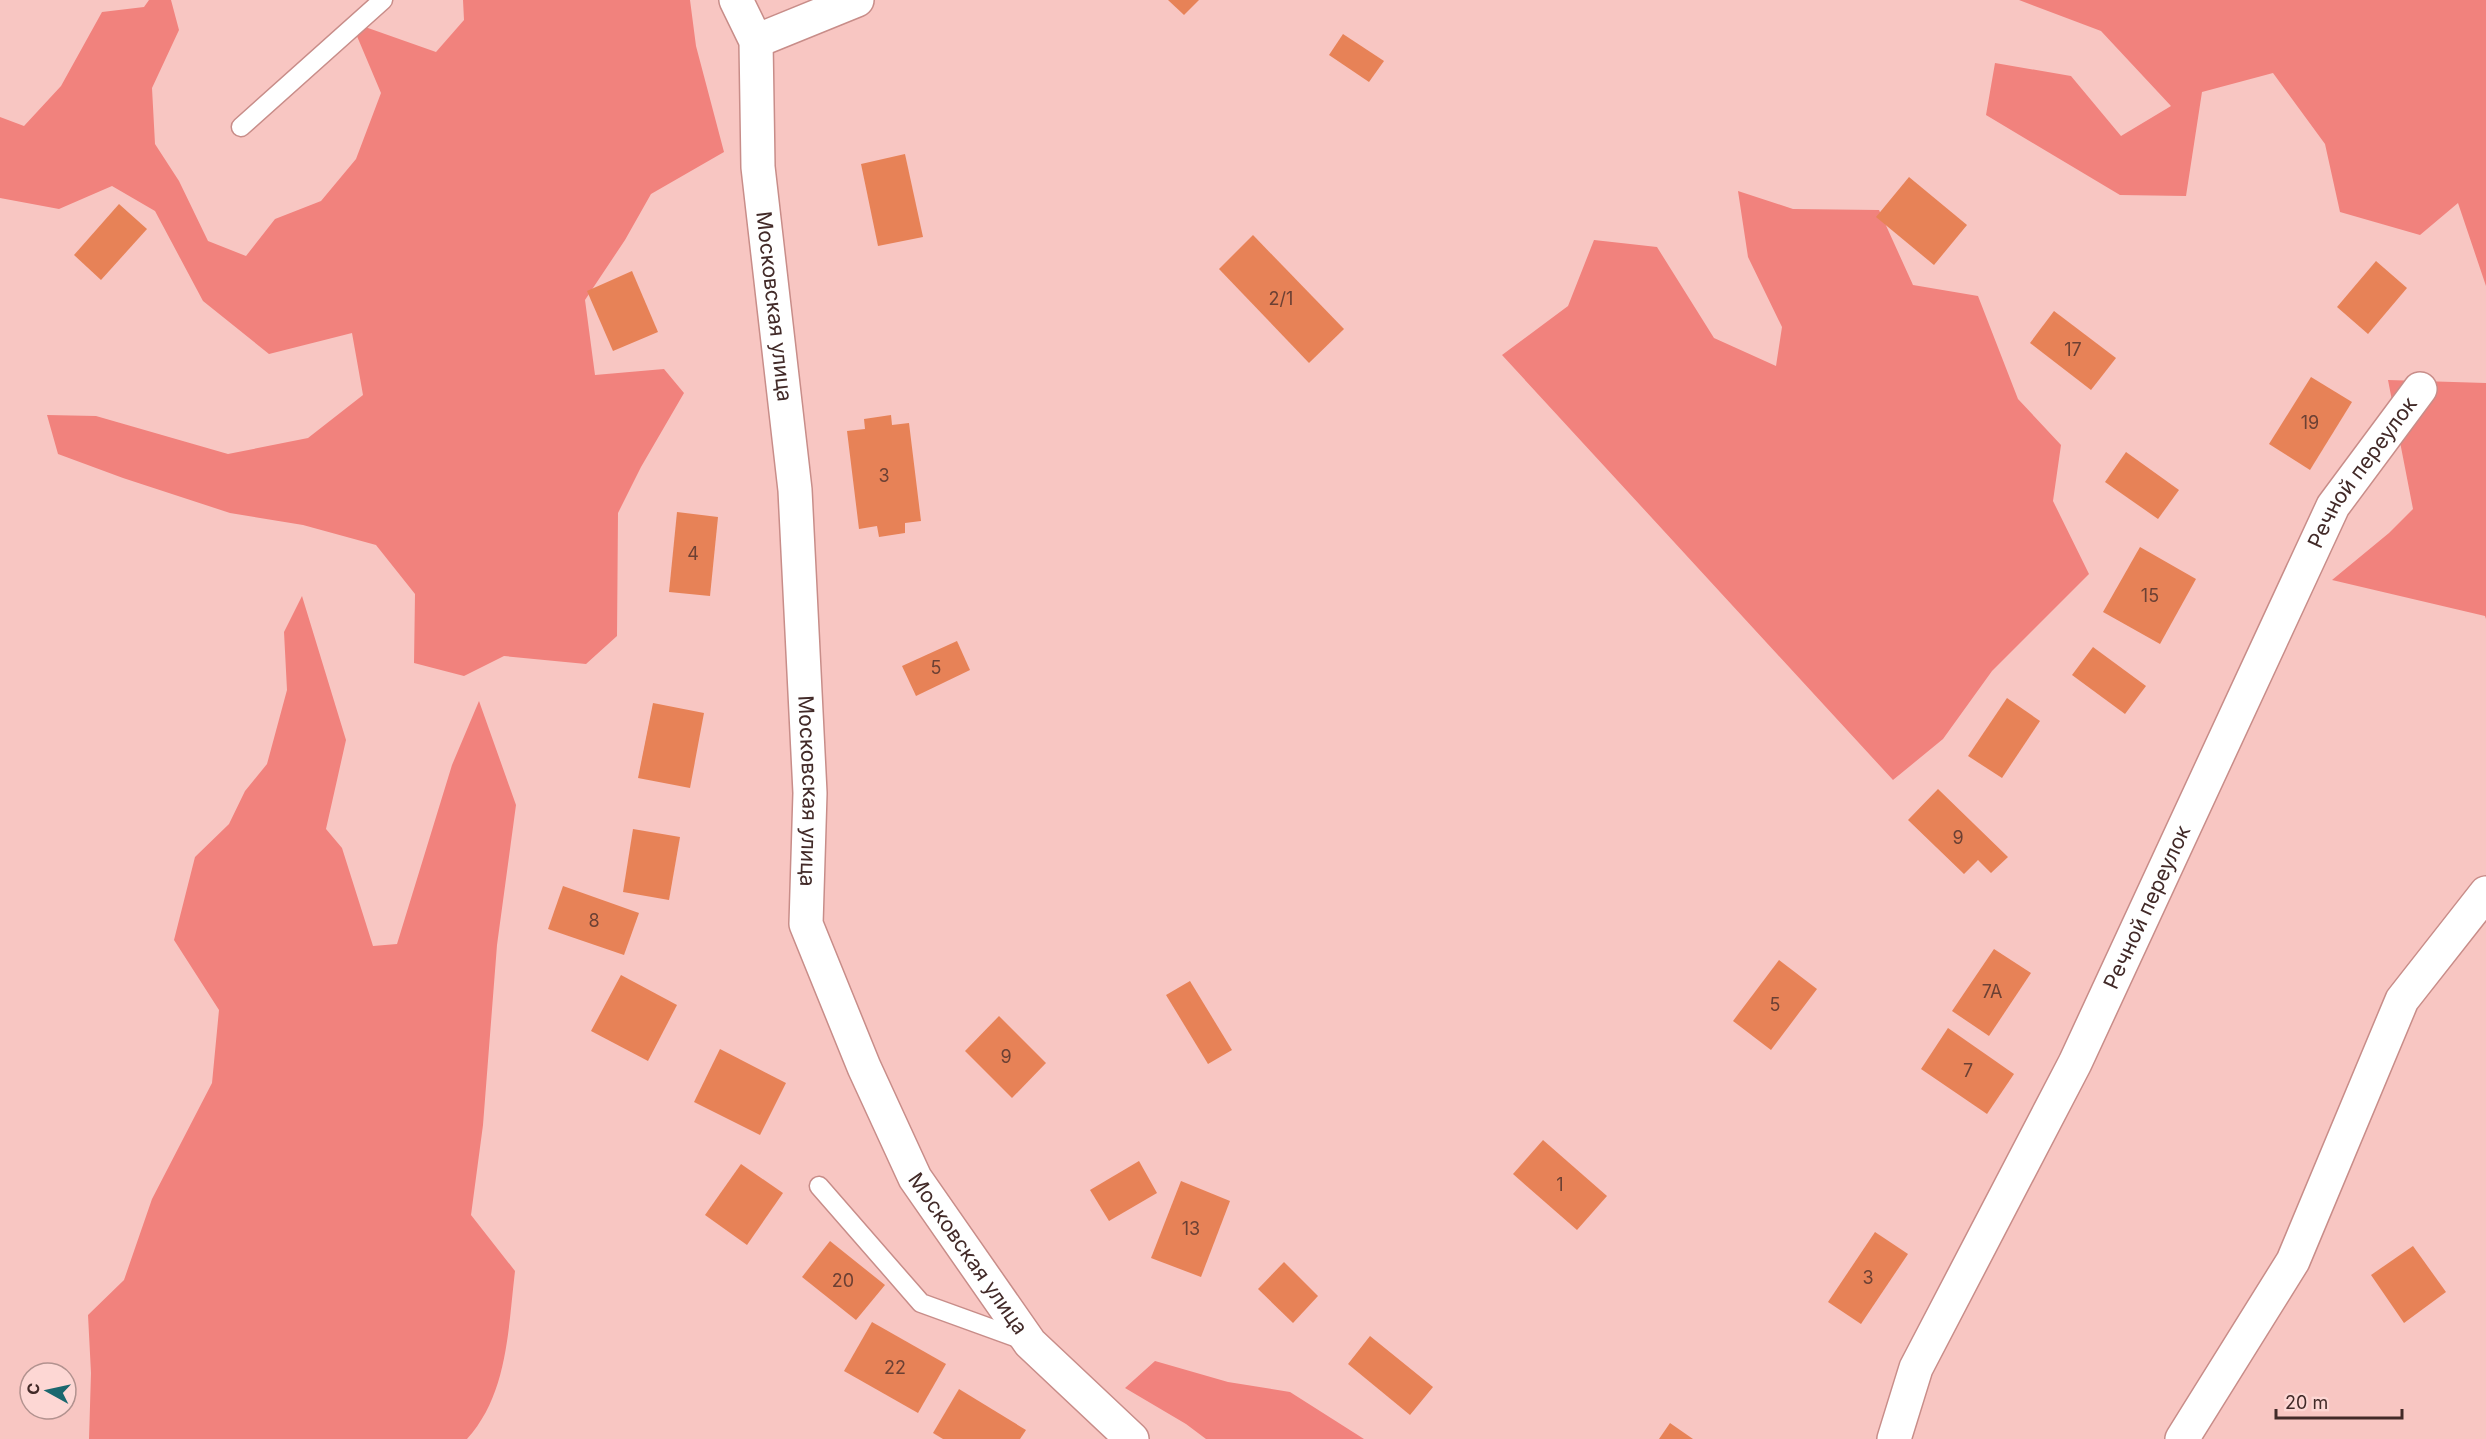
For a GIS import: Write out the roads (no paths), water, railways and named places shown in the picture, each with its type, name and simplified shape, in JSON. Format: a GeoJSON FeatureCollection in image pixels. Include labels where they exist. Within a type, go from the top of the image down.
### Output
{"type":"FeatureCollection","features":[{"type":"Feature","properties":{"kind":"street"},"geometry":{"type":"LineString","coordinates":[[736,0],[756,41],[857,0]]}},
{"type":"Feature","properties":{"kind":"street","name":"Московская улица"},"geometry":{"type":"LineString","coordinates":[[756,41],[758,167],[795,490],[810,793],[806,924],[864,1067],[915,1178],[1030,1343],[1132,1439]]}},
{"type":"Feature","properties":{"kind":"street","name":"Речной переулок"},"geometry":{"type":"LineString","coordinates":[[1893,1439],[1916,1368],[2075,1063],[2333,506],[2420,389]]}},
{"type":"Feature","properties":{"kind":"street"},"geometry":{"type":"LineString","coordinates":[[2182,1439],[2293,1261],[2402,1000],[2486,893]]}},
{"type":"Feature","properties":{"kind":"lane"},"geometry":{"type":"LineString","coordinates":[[241,128],[383,0]]}},
{"type":"Feature","properties":{"kind":"lane"},"geometry":{"type":"LineString","coordinates":[[819,1186],[921,1303],[1030,1343]]}}]}
